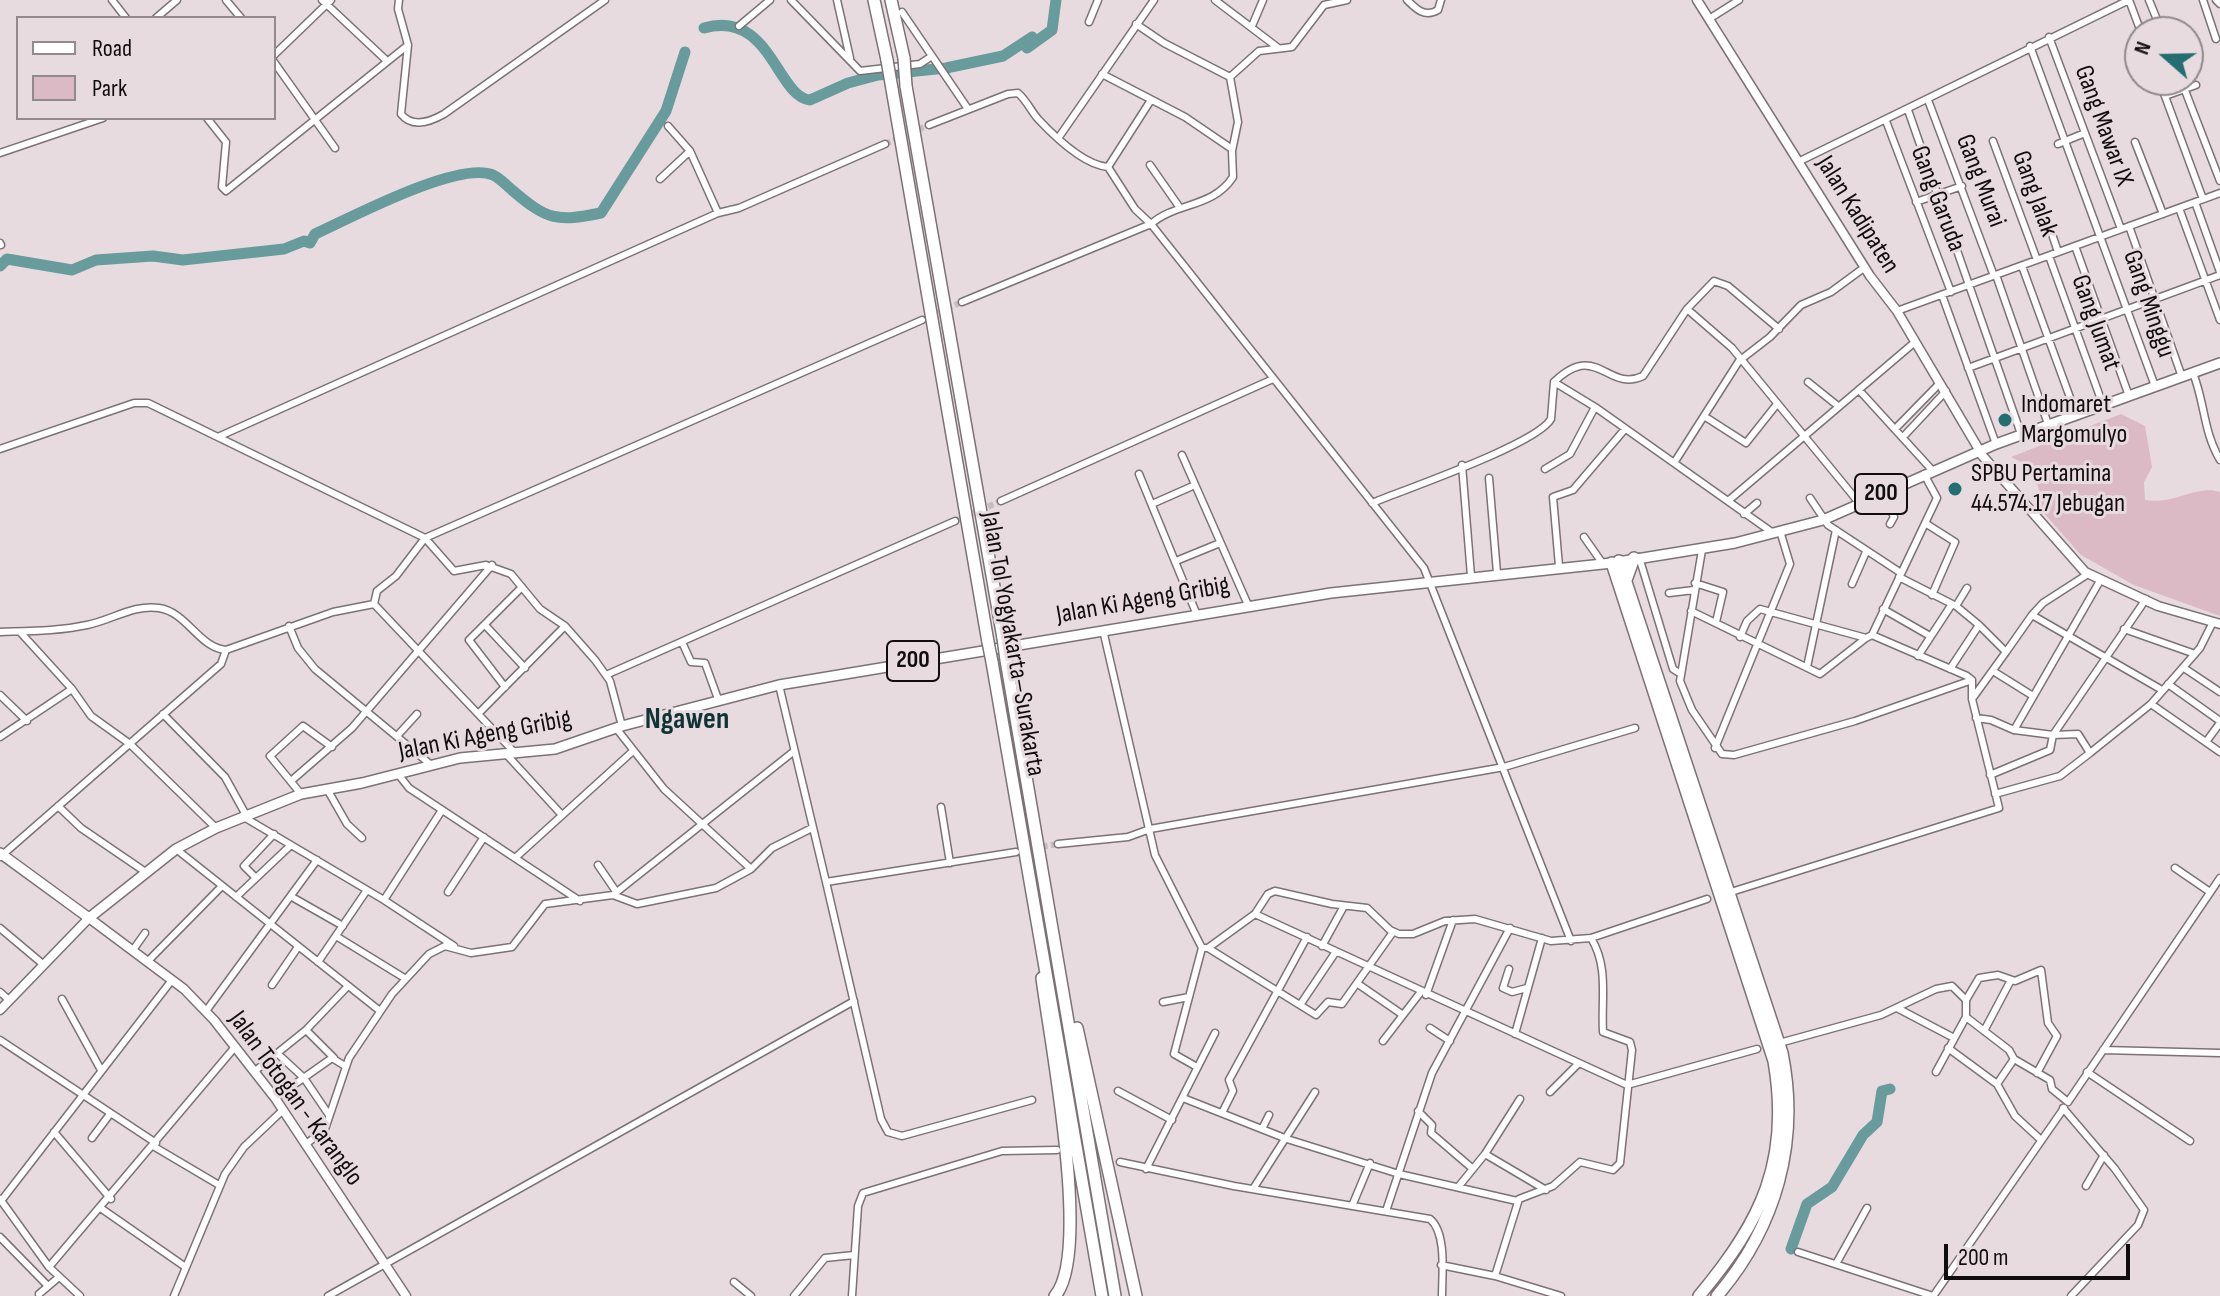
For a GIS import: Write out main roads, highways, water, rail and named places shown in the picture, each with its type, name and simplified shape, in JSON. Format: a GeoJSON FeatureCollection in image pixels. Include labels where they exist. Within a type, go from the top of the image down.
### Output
{"type":"FeatureCollection","features":[{"type":"Feature","properties":{"kind":"highway","name":"Jalan Tol Yogyakarta–Surakarta"},"geometry":{"type":"LineString","coordinates":[[874,0],[1020,806],[1102,1296]]}},
{"type":"Feature","properties":{"kind":"highway","name":"Jalan Tol Yogyakarta–Surakarta"},"geometry":{"type":"LineString","coordinates":[[891,0],[904,58],[906,86],[1115,1296]]}},
{"type":"Feature","properties":{"kind":"highway"},"geometry":{"type":"LineString","coordinates":[[1621,580],[1636,558]]}},
{"type":"Feature","properties":{"kind":"highway"},"geometry":{"type":"LineString","coordinates":[[1611,562],[1621,580],[1782,1053],[1788,1083],[1790,1106],[1786,1155],[1775,1200],[1751,1246],[1717,1296]]}},
{"type":"Feature","properties":{"kind":"highway"},"geometry":{"type":"LineString","coordinates":[[1621,580],[1774,1061],[1778,1083],[1777,1154],[1763,1203],[1730,1260],[1699,1296]]}},
{"type":"Feature","properties":{"kind":"highway"},"geometry":{"type":"LineString","coordinates":[[1020,806],[1073,1213],[1070,1267],[1055,1296]]}},
{"type":"Feature","properties":{"kind":"highway"},"geometry":{"type":"LineString","coordinates":[[1048,895],[1136,1296]]}},
{"type":"Feature","properties":{"kind":"main road","name":"Jalan Ki Ageng Gribig"},"geometry":{"type":"LineString","coordinates":[[1,855],[89,918],[144,871],[176,849],[244,815],[301,794],[398,774],[430,764],[555,749],[619,727],[779,685],[1248,605],[1702,550],[1823,520],[1928,472],[1981,454],[2021,434],[2220,363]]}},
{"type":"Feature","properties":{"kind":"waterway"},"geometry":{"type":"LineString","coordinates":[[1027,48],[1052,30],[1056,0]]}},
{"type":"Feature","properties":{"kind":"waterway"},"geometry":{"type":"LineString","coordinates":[[704,28],[726,26],[744,31],[758,42],[789,85],[810,100],[848,83],[878,75],[946,68],[1003,56],[1032,37]]}},
{"type":"Feature","properties":{"kind":"waterway"},"geometry":{"type":"LineString","coordinates":[[0,266],[7,259],[72,270],[96,260],[153,256],[183,260],[284,249],[304,241],[310,243],[315,234],[404,193],[456,176],[477,173],[496,176],[534,208],[553,216],[562,218],[601,213],[666,111],[685,52]]}},
{"type":"Feature","properties":{"kind":"waterway"},"geometry":{"type":"LineString","coordinates":[[1791,1249],[1807,1204],[1832,1187],[1863,1135],[1877,1122],[1882,1091],[1890,1089]]}},
{"type":"Feature","properties":{"kind":"tunnel"},"geometry":{"type":"LineString","coordinates":[[885,144],[929,125]]}},
{"type":"Feature","properties":{"kind":"tunnel"},"geometry":{"type":"LineString","coordinates":[[922,320],[962,302]]}},
{"type":"Feature","properties":{"kind":"tunnel"},"geometry":{"type":"LineString","coordinates":[[955,521],[1001,501]]}},
{"type":"Feature","properties":{"kind":"tunnel"},"geometry":{"type":"LineString","coordinates":[[1024,850],[1058,844]]}},
{"type":"Feature","properties":{"kind":"place","name":"Indomaret Margomulyo"},"geometry":{"type":"Point","coordinates":[2005,420]}},
{"type":"Feature","properties":{"kind":"place","name":"SPBU Pertamina 44.574.17 Jebugan"},"geometry":{"type":"Point","coordinates":[1955,489]}},
{"type":"Feature","properties":{"kind":"district","name":"Ngawen"},"geometry":{"type":"Point","coordinates":[687,720]}}]}
